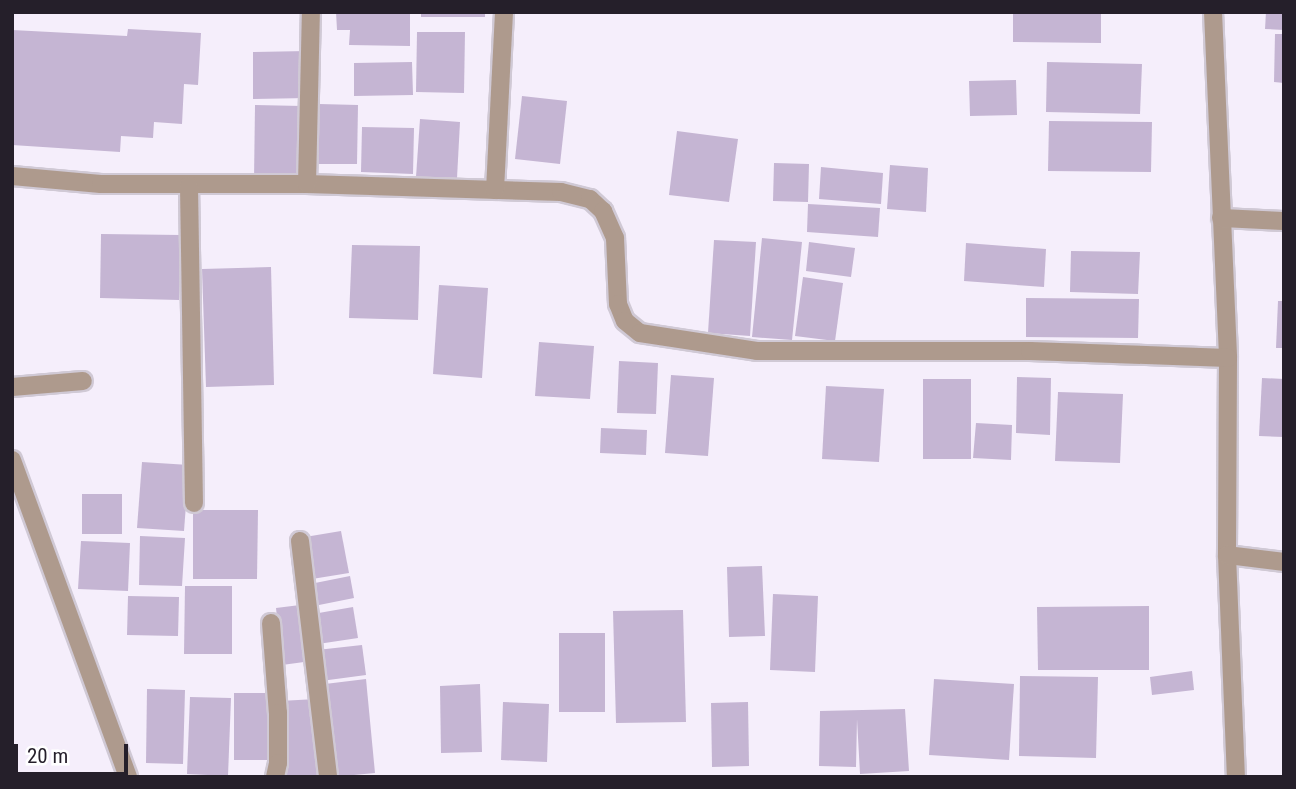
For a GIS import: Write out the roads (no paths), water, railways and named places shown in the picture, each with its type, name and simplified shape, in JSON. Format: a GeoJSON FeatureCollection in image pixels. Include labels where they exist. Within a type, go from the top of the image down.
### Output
{"type":"FeatureCollection","features":[{"type":"Feature","properties":{"kind":"street"},"geometry":{"type":"LineString","coordinates":[[307,184],[311,12]]}},
{"type":"Feature","properties":{"kind":"street"},"geometry":{"type":"LineString","coordinates":[[495,190],[504,12]]}},
{"type":"Feature","properties":{"kind":"street"},"geometry":{"type":"LineString","coordinates":[[1213,12],[1228,358],[1227,555],[1237,777]]}},
{"type":"Feature","properties":{"kind":"street"},"geometry":{"type":"LineString","coordinates":[[12,176],[101,184],[307,184],[561,192],[590,199],[603,211],[615,238],[618,304],[625,321],[640,333],[757,351],[1030,351],[1228,358]]}},
{"type":"Feature","properties":{"kind":"street"},"geometry":{"type":"LineString","coordinates":[[189,186],[194,503]]}},
{"type":"Feature","properties":{"kind":"street"},"geometry":{"type":"LineString","coordinates":[[1221,218],[1284,221]]}},
{"type":"Feature","properties":{"kind":"street"},"geometry":{"type":"LineString","coordinates":[[12,387],[83,381]]}},
{"type":"Feature","properties":{"kind":"street"},"geometry":{"type":"LineString","coordinates":[[12,460],[128,777]]}},
{"type":"Feature","properties":{"kind":"street"},"geometry":{"type":"LineString","coordinates":[[300,541],[328,777]]}},
{"type":"Feature","properties":{"kind":"street"},"geometry":{"type":"LineString","coordinates":[[1227,555],[1284,562]]}},
{"type":"Feature","properties":{"kind":"street"},"geometry":{"type":"LineString","coordinates":[[271,623],[278,713],[278,762],[275,777]]}}]}
